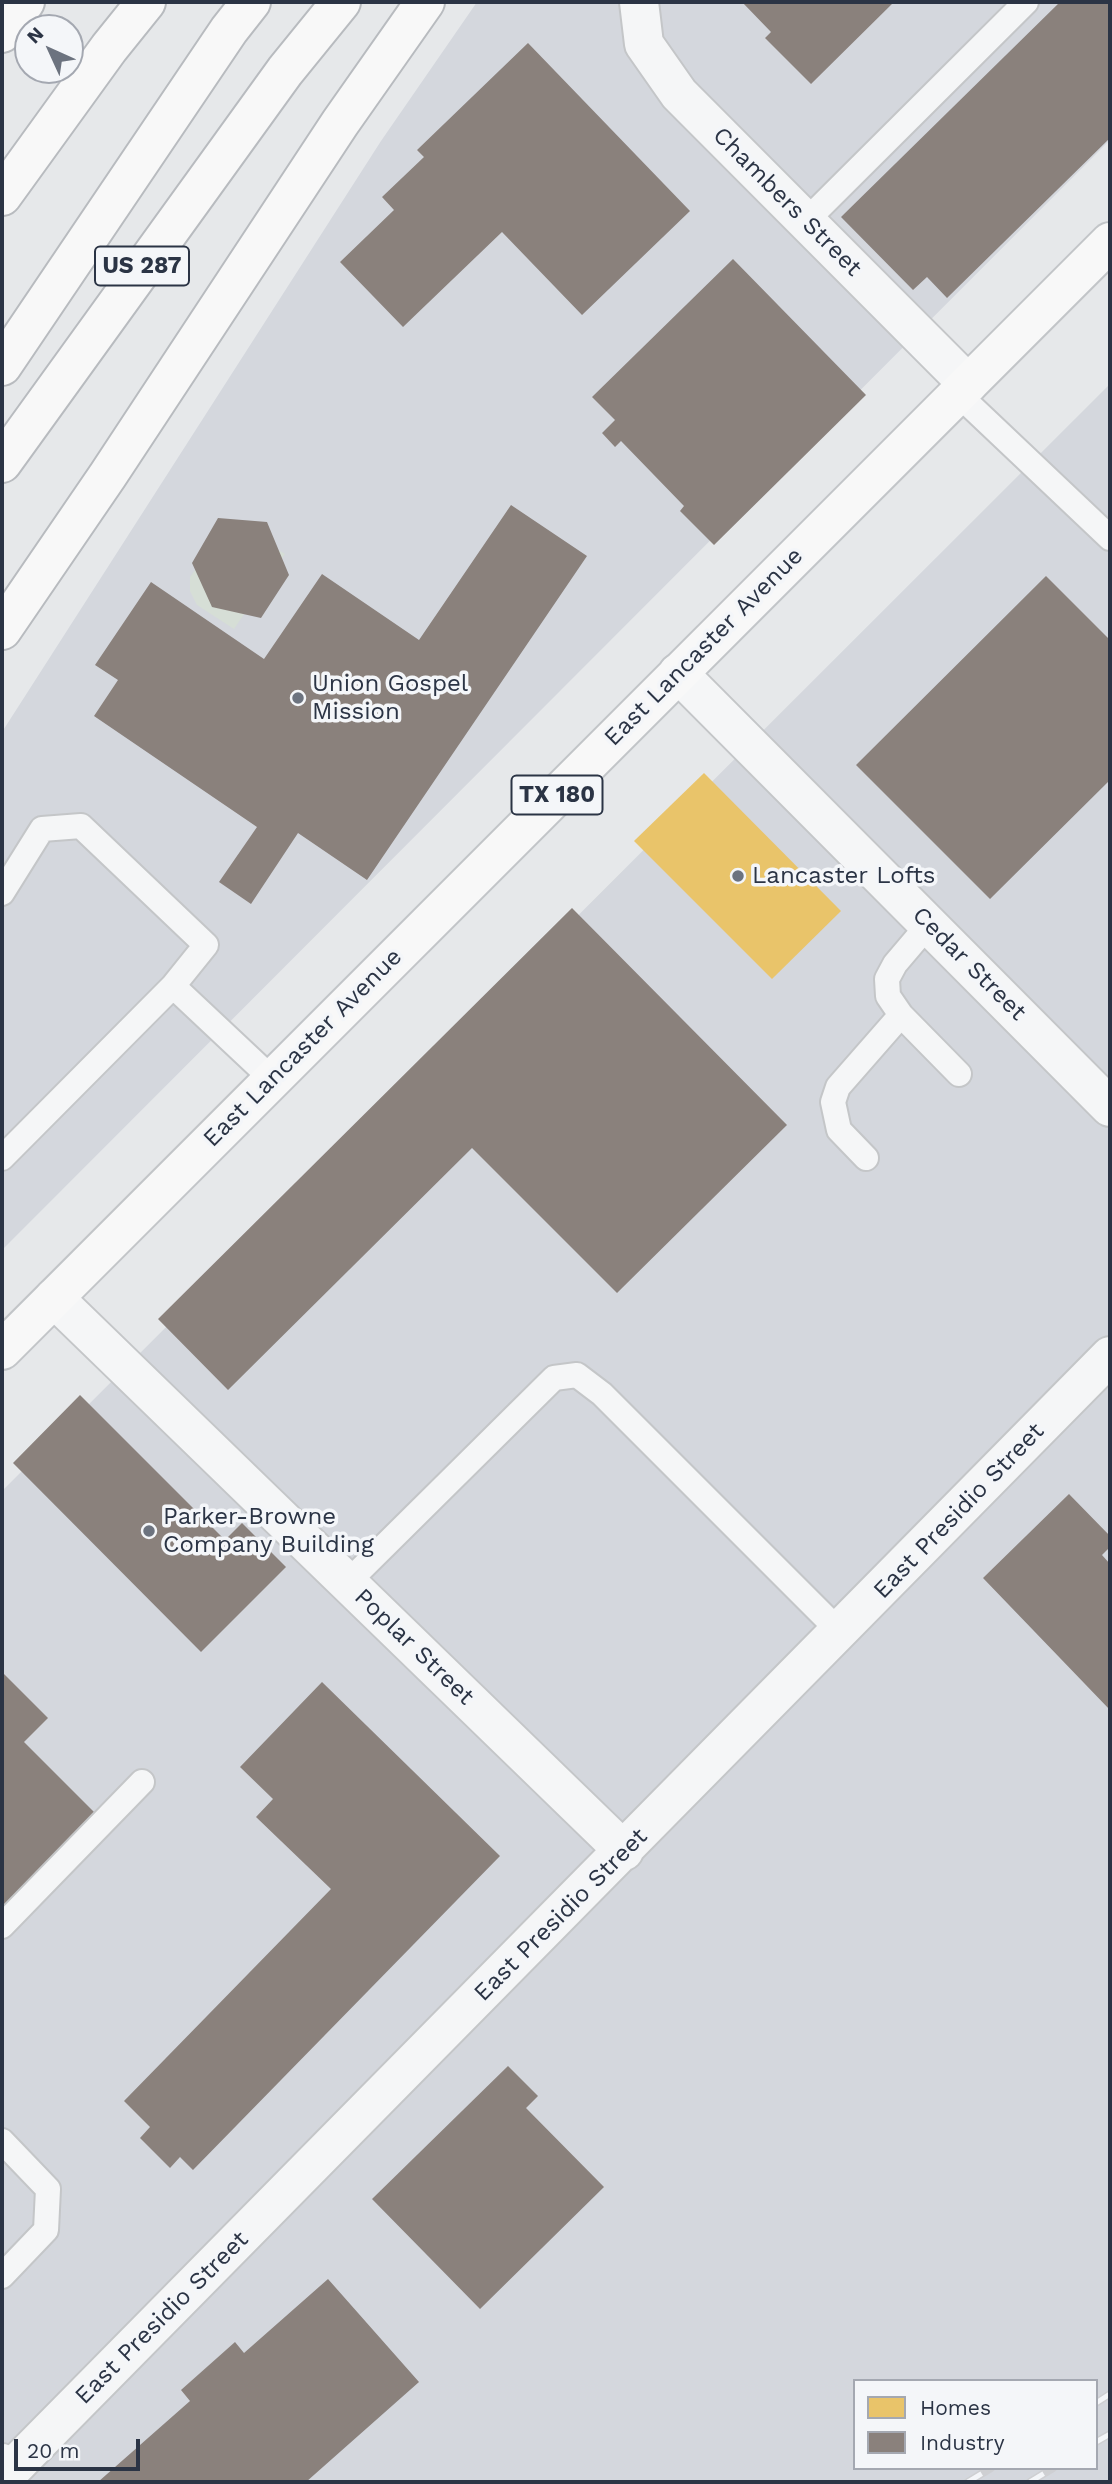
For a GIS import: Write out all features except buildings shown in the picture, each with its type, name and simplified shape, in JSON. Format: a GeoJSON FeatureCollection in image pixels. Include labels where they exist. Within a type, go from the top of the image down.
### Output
{"type":"FeatureCollection","features":[{"type":"Feature","properties":{"kind":"main road"},"geometry":{"type":"LineString","coordinates":[[2,33],[24,2]]}},
{"type":"Feature","properties":{"kind":"main road"},"geometry":{"type":"LineString","coordinates":[[2,196],[109,48],[146,2]]}},
{"type":"Feature","properties":{"kind":"main road","name":"US 287"},"geometry":{"type":"LineString","coordinates":[[2,463],[285,72],[341,2]]}},
{"type":"Feature","properties":{"kind":"main road"},"geometry":{"type":"LineString","coordinates":[[2,630],[108,475],[340,122],[425,2]]}},
{"type":"Feature","properties":{"kind":"main road"},"geometry":{"type":"LineString","coordinates":[[2,366],[240,16]]}},
{"type":"Feature","properties":{"kind":"main road","name":"East Lancaster Avenue"},"geometry":{"type":"LineString","coordinates":[[2,1348],[1110,242]]}},
{"type":"Feature","properties":{"kind":"street","name":"Chambers Street"},"geometry":{"type":"LineString","coordinates":[[639,2],[644,44],[679,94],[806,221],[963,389]]}},
{"type":"Feature","properties":{"kind":"street","name":"Cedar Street"},"geometry":{"type":"LineString","coordinates":[[678,673],[1110,1107]]}},
{"type":"Feature","properties":{"kind":"street","name":"Poplar Street"},"geometry":{"type":"LineString","coordinates":[[54,1298],[624,1851]]}},
{"type":"Feature","properties":{"kind":"street","name":"East Presidio Street"},"geometry":{"type":"LineString","coordinates":[[4,2471],[624,1851],[1110,1356]]}},
{"type":"Feature","properties":{"kind":"lane"},"geometry":{"type":"LineString","coordinates":[[806,221],[1026,2]]}},
{"type":"Feature","properties":{"kind":"lane"},"geometry":{"type":"LineString","coordinates":[[963,389],[1110,538]]}},
{"type":"Feature","properties":{"kind":"lane"},"geometry":{"type":"LineString","coordinates":[[2,893],[42,829],[81,826],[206,945],[173,986],[2,1158]]}},
{"type":"Feature","properties":{"kind":"lane"},"geometry":{"type":"LineString","coordinates":[[929,924],[895,964],[887,979],[888,996],[901,1015],[959,1074]]}},
{"type":"Feature","properties":{"kind":"lane"},"geometry":{"type":"LineString","coordinates":[[173,986],[272,1079]]}},
{"type":"Feature","properties":{"kind":"lane"},"geometry":{"type":"LineString","coordinates":[[866,1158],[839,1130],[832,1102],[838,1087],[901,1015]]}},
{"type":"Feature","properties":{"kind":"lane"},"geometry":{"type":"LineString","coordinates":[[348,1582],[554,1378],[577,1376],[602,1394],[840,1632]]}},
{"type":"Feature","properties":{"kind":"lane"},"geometry":{"type":"LineString","coordinates":[[2,1926],[142,1782]]}},
{"type":"Feature","properties":{"kind":"lane"},"geometry":{"type":"LineString","coordinates":[[2,2140],[48,2189],[47,2230],[2,2276]]}},
{"type":"Feature","properties":{"kind":"shaded area"},"geometry":{"type":"Polygon","coordinates":[[[477,2],[1110,2],[1110,140],[2,1250],[2,732],[381,141],[477,2]]]}},
{"type":"Feature","properties":{"kind":"shaded area"},"geometry":{"type":"Polygon","coordinates":[[[1110,384],[1110,2482],[2,2482],[2,1491],[1110,384]]]}},
{"type":"Feature","properties":{"kind":"shaded area"},"geometry":{"type":"Polygon","coordinates":[[[243,529],[285,554],[234,629],[197,605],[190,591],[190,577],[218,537],[243,529]]]}},
{"type":"Feature","properties":{"kind":"railway"},"geometry":{"type":"LineString","coordinates":[[1098,2402],[1110,2394]]}},
{"type":"Feature","properties":{"kind":"railway"},"geometry":{"type":"LineString","coordinates":[[1098,2441],[1110,2434]]}},
{"type":"Feature","properties":{"kind":"railway"},"geometry":{"type":"LineString","coordinates":[[968,2482],[988,2470]]}},
{"type":"Feature","properties":{"kind":"railway"},"geometry":{"type":"LineString","coordinates":[[1030,2482],[1050,2470]]}},
{"type":"Feature","properties":{"kind":"place","name":"Union Gospel Mission"},"geometry":{"type":"Point","coordinates":[298,698]}},
{"type":"Feature","properties":{"kind":"place","name":"Lancaster Lofts"},"geometry":{"type":"Point","coordinates":[738,876]}},
{"type":"Feature","properties":{"kind":"place","name":"Parker-Browne Company Building"},"geometry":{"type":"Point","coordinates":[149,1531]}}]}
